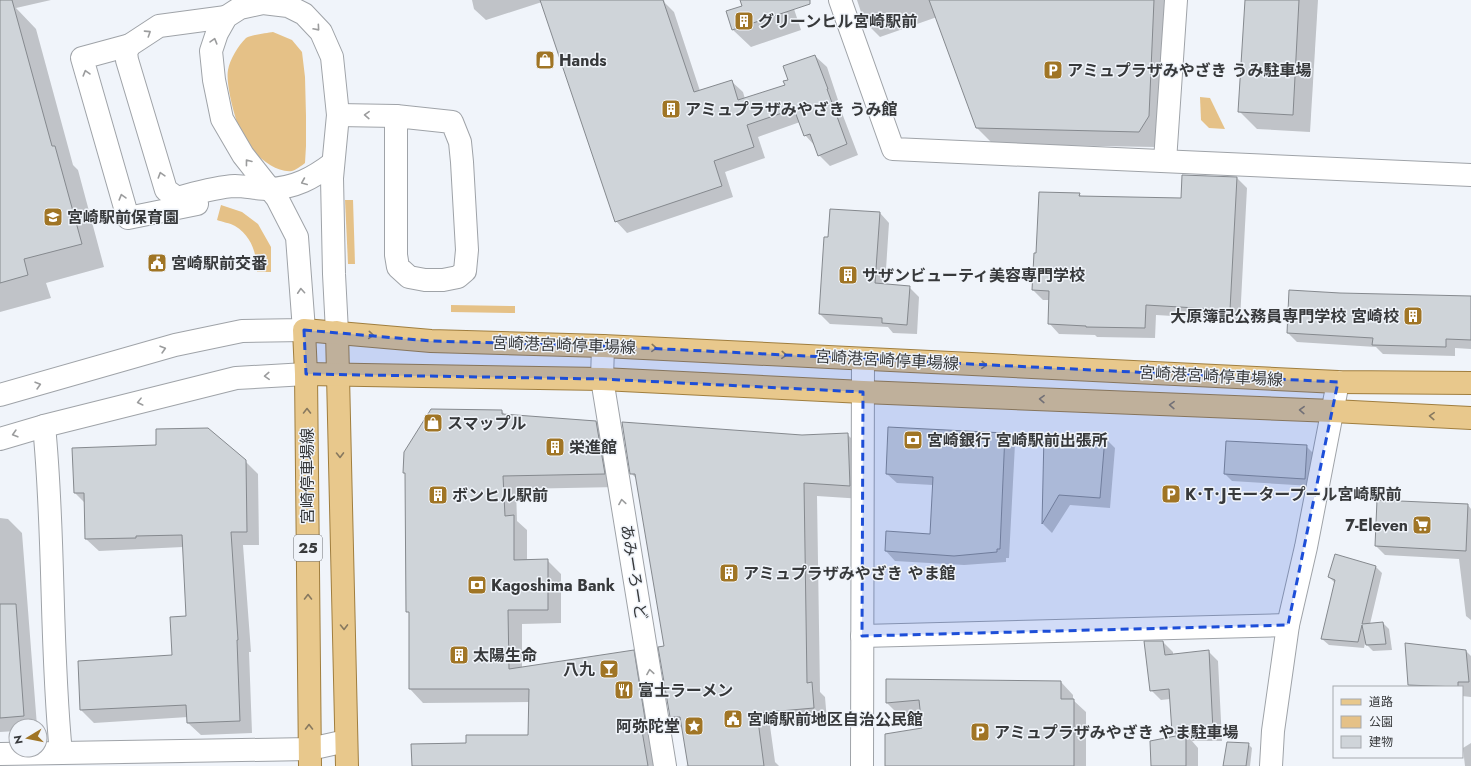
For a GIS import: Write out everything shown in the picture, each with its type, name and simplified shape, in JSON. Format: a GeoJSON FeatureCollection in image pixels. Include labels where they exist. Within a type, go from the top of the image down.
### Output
{"type":"FeatureCollection","features":[{"type":"Feature","properties":{"kind":"main road","name":"宮崎港宮崎停車場線"},"geometry":{"type":"LineString","coordinates":[[304,330],[430,341],[603,346],[1338,382],[1471,383]]}},
{"type":"Feature","properties":{"kind":"main road","name":"宮崎停車場線"},"geometry":{"type":"LineString","coordinates":[[304,330],[306,374],[310,758]]}},
{"type":"Feature","properties":{"kind":"main road","name":"宮崎停車場線"},"geometry":{"type":"LineString","coordinates":[[337,332],[347,766]]}},
{"type":"Feature","properties":{"kind":"main road","name":"宮崎港宮崎停車場線"},"geometry":{"type":"LineString","coordinates":[[306,374],[602,379],[863,392],[1471,418]]}},
{"type":"Feature","properties":{"kind":"street"},"geometry":{"type":"LineString","coordinates":[[840,0],[893,149],[1471,175]]}},
{"type":"Feature","properties":{"kind":"street"},"geometry":{"type":"LineString","coordinates":[[1165,161],[1176,0]]}},
{"type":"Feature","properties":{"kind":"street"},"geometry":{"type":"LineString","coordinates":[[282,208],[251,199],[217,199],[128,218],[82,58],[130,45],[159,26],[226,17],[240,8],[263,3],[288,6],[304,14],[321,32],[332,57],[338,115],[332,178],[337,332]]}},
{"type":"Feature","properties":{"kind":"street"},"geometry":{"type":"LineString","coordinates":[[0,395],[175,345],[242,331],[304,330],[297,237],[277,198],[242,155],[222,119],[214,80],[211,51],[217,33],[226,17]]}},
{"type":"Feature","properties":{"kind":"street"},"geometry":{"type":"LineString","coordinates":[[130,45],[126,52],[127,60],[166,190],[177,198],[216,188],[236,186],[269,189],[296,185],[313,178],[334,163]]}},
{"type":"Feature","properties":{"kind":"street"},"geometry":{"type":"LineString","coordinates":[[338,115],[396,116],[452,122],[460,142],[467,250],[464,271],[458,277],[443,280],[425,280],[409,277],[398,267],[396,255],[396,116]]}},
{"type":"Feature","properties":{"kind":"street","name":"あみーろーど"},"geometry":{"type":"LineString","coordinates":[[603,346],[602,379],[665,766]]}},
{"type":"Feature","properties":{"kind":"street"},"geometry":{"type":"LineString","coordinates":[[862,766],[863,359]]}},
{"type":"Feature","properties":{"kind":"street"},"geometry":{"type":"LineString","coordinates":[[0,438],[236,378],[306,374]]}},
{"type":"Feature","properties":{"kind":"street"},"geometry":{"type":"LineString","coordinates":[[1271,766],[1273,731],[1288,625],[1306,546],[1338,382]]}},
{"type":"Feature","properties":{"kind":"street"},"geometry":{"type":"LineString","coordinates":[[44,426],[48,467],[56,704],[61,753]]}},
{"type":"Feature","properties":{"kind":"street"},"geometry":{"type":"LineString","coordinates":[[862,636],[1288,625]]}},
{"type":"Feature","properties":{"kind":"street"},"geometry":{"type":"LineString","coordinates":[[0,754],[61,753],[310,758],[346,741]]}},
{"type":"Feature","properties":{"kind":"highlighted area"},"geometry":{"type":"Polygon","coordinates":[[[304,330],[431,341],[603,346],[1338,382],[1288,625],[862,636],[863,392],[602,379],[306,374],[304,330]]]}},
{"type":"Feature","properties":{"kind":"green space"},"geometry":{"type":"Polygon","coordinates":[[[273,32],[292,40],[302,52],[305,77],[305,163],[292,171],[286,171],[274,167],[257,155],[248,146],[236,121],[228,87],[229,66],[243,41],[251,36],[273,32]]]}},
{"type":"Feature","properties":{"kind":"green space"},"geometry":{"type":"Polygon","coordinates":[[[1200,97],[1210,98],[1225,129],[1209,128],[1201,120],[1200,97]]]}},
{"type":"Feature","properties":{"kind":"green space"},"geometry":{"type":"Polygon","coordinates":[[[345,200],[353,200],[355,264],[348,264],[345,200]]]}},
{"type":"Feature","properties":{"kind":"green space"},"geometry":{"type":"Polygon","coordinates":[[[221,205],[242,212],[258,224],[271,247],[271,272],[257,272],[255,253],[246,235],[235,226],[217,220],[221,205]]]}},
{"type":"Feature","properties":{"kind":"green space"},"geometry":{"type":"Polygon","coordinates":[[[451,305],[515,306],[515,313],[451,312],[451,305]]]}},
{"type":"Feature","properties":{"kind":"building"},"geometry":{"type":"Polygon","coordinates":[[[0,0],[12,0],[52,146],[55,146],[82,244],[24,259],[28,275],[0,283],[0,0]]]}},
{"type":"Feature","properties":{"kind":"building","name":"アミュプラザみやざき うみ館"},"geometry":{"type":"Polygon","coordinates":[[[540,0],[663,0],[694,92],[732,80],[738,100],[785,85],[783,81],[788,80],[783,66],[815,55],[847,144],[818,156],[810,134],[804,136],[794,109],[747,125],[754,147],[714,161],[722,186],[615,222],[540,0]]]}},
{"type":"Feature","properties":{"kind":"building","name":"グリーンヒル宮崎駅前"},"geometry":{"type":"Polygon","coordinates":[[[740,0],[810,0],[810,4],[732,30],[726,11],[742,6],[740,0]]]}},
{"type":"Feature","properties":{"kind":"building","name":"アミュプラザみやざき うみ駐車場"},"geometry":{"type":"Polygon","coordinates":[[[929,0],[1154,0],[1149,116],[1139,132],[976,128],[929,0]]]}},
{"type":"Feature","properties":{"kind":"building"},"geometry":{"type":"Polygon","coordinates":[[[1245,0],[1299,0],[1293,115],[1238,112],[1245,0]]]}},
{"type":"Feature","properties":{"kind":"building"},"geometry":{"type":"Polygon","coordinates":[[[1182,175],[1237,177],[1230,310],[1146,305],[1145,328],[1086,327],[1048,324],[1049,291],[1032,290],[1034,253],[1036,253],[1039,192],[1080,193],[1079,196],[1181,198],[1182,175]]]}},
{"type":"Feature","properties":{"kind":"building","name":"サザンビューティ美容専門学校"},"geometry":{"type":"Polygon","coordinates":[[[830,209],[880,212],[875,283],[910,286],[907,325],[882,323],[882,318],[819,314],[824,237],[828,237],[830,209]]]}},
{"type":"Feature","properties":{"kind":"building","name":"大原簿記公務員専門学校 宮崎校"},"geometry":{"type":"Polygon","coordinates":[[[1289,290],[1340,293],[1471,296],[1471,340],[1446,339],[1446,347],[1372,345],[1373,338],[1287,333],[1289,290]]]}},
{"type":"Feature","properties":{"kind":"building"},"geometry":{"type":"Polygon","coordinates":[[[431,409],[502,410],[502,414],[596,421],[605,474],[503,476],[505,516],[514,515],[514,560],[548,559],[548,610],[508,610],[509,669],[634,650],[645,719],[640,719],[648,766],[412,766],[411,744],[466,743],[466,735],[528,735],[529,689],[409,689],[409,612],[406,612],[405,473],[403,473],[404,452],[431,409]]]}},
{"type":"Feature","properties":{"kind":"building","name":"アミュプラザみやざき やま館"},"geometry":{"type":"Polygon","coordinates":[[[622,422],[802,435],[848,433],[850,486],[804,483],[807,683],[812,682],[814,708],[757,713],[764,766],[688,766],[680,717],[670,717],[658,647],[664,646],[635,474],[630,474],[622,422]]]}},
{"type":"Feature","properties":{"kind":"building"},"geometry":{"type":"Polygon","coordinates":[[[888,427],[1005,433],[1000,549],[997,549],[997,552],[954,556],[885,551],[886,531],[930,534],[933,477],[886,474],[888,427]]]}},
{"type":"Feature","properties":{"kind":"building"},"geometry":{"type":"Polygon","coordinates":[[[208,428],[246,460],[247,532],[231,532],[238,640],[240,721],[187,723],[186,705],[80,710],[78,661],[172,655],[170,617],[186,616],[182,535],[85,539],[84,493],[74,493],[72,448],[156,445],[156,429],[208,428]]]}},
{"type":"Feature","properties":{"kind":"building"},"geometry":{"type":"Polygon","coordinates":[[[1044,435],[1105,437],[1100,498],[1059,495],[1042,524],[1044,435]]]}},
{"type":"Feature","properties":{"kind":"building"},"geometry":{"type":"Polygon","coordinates":[[[1226,441],[1307,445],[1305,479],[1224,474],[1226,441]]]}},
{"type":"Feature","properties":{"kind":"building","name":"7-Eleven"},"geometry":{"type":"Polygon","coordinates":[[[1377,500],[1468,504],[1466,551],[1375,546],[1377,500]]]}},
{"type":"Feature","properties":{"kind":"building"},"geometry":{"type":"Polygon","coordinates":[[[1335,554],[1376,566],[1362,624],[1383,622],[1386,644],[1366,645],[1362,625],[1358,642],[1321,639],[1335,580],[1328,577],[1335,554]]]}},
{"type":"Feature","properties":{"kind":"building"},"geometry":{"type":"Polygon","coordinates":[[[0,604],[16,604],[24,716],[0,718],[0,604]]]}},
{"type":"Feature","properties":{"kind":"building"},"geometry":{"type":"Polygon","coordinates":[[[1144,641],[1163,641],[1165,655],[1209,650],[1213,731],[1172,732],[1169,689],[1150,691],[1144,641]]]}},
{"type":"Feature","properties":{"kind":"building"},"geometry":{"type":"Polygon","coordinates":[[[1405,643],[1466,650],[1469,682],[1458,682],[1458,686],[1408,685],[1405,643]]]}},
{"type":"Feature","properties":{"kind":"building","name":"アミュプラザみやざき やま駐車場"},"geometry":{"type":"Polygon","coordinates":[[[886,679],[1061,681],[1061,699],[1074,699],[1074,766],[885,766],[885,734],[922,728],[919,700],[886,703],[886,679]]]}},
{"type":"Feature","properties":{"kind":"building"},"geometry":{"type":"Polygon","coordinates":[[[1186,734],[1186,766],[1151,766],[1150,741],[1186,734]]]}},
{"type":"Feature","properties":{"kind":"building"},"geometry":{"type":"Polygon","coordinates":[[[1227,742],[1249,743],[1246,766],[1223,766],[1227,742]]]}},
{"type":"Feature","properties":{"kind":"place","name":"グリーンヒル宮崎駅前"},"geometry":{"type":"Point","coordinates":[744,21]}},
{"type":"Feature","properties":{"kind":"place","name":"Hands"},"geometry":{"type":"Point","coordinates":[545,60]}},
{"type":"Feature","properties":{"kind":"place","name":"アミュプラザみやざき うみ駐車場"},"geometry":{"type":"Point","coordinates":[1053,70]}},
{"type":"Feature","properties":{"kind":"place","name":"アミュプラザみやざき うみ館"},"geometry":{"type":"Point","coordinates":[671,109]}},
{"type":"Feature","properties":{"kind":"place","name":"宮崎駅前保育園"},"geometry":{"type":"Point","coordinates":[53,217]}},
{"type":"Feature","properties":{"kind":"place","name":"宮崎駅前交番"},"geometry":{"type":"Point","coordinates":[157,263]}},
{"type":"Feature","properties":{"kind":"place","name":"サザンビューティ美容専門学校"},"geometry":{"type":"Point","coordinates":[848,275]}},
{"type":"Feature","properties":{"kind":"place","name":"大原簿記公務員専門学校 宮崎校"},"geometry":{"type":"Point","coordinates":[1413,316]}},
{"type":"Feature","properties":{"kind":"place","name":"スマップル"},"geometry":{"type":"Point","coordinates":[433,423]}},
{"type":"Feature","properties":{"kind":"place","name":"宮崎銀行 宮崎駅前出張所"},"geometry":{"type":"Point","coordinates":[913,440]}},
{"type":"Feature","properties":{"kind":"place","name":"栄進館"},"geometry":{"type":"Point","coordinates":[555,447]}},
{"type":"Feature","properties":{"kind":"place","name":"K･T･Jモータープール宮崎駅前"},"geometry":{"type":"Point","coordinates":[1171,494]}},
{"type":"Feature","properties":{"kind":"place","name":"ボンヒル駅前"},"geometry":{"type":"Point","coordinates":[438,495]}},
{"type":"Feature","properties":{"kind":"place","name":"7-Eleven"},"geometry":{"type":"Point","coordinates":[1422,525]}},
{"type":"Feature","properties":{"kind":"place","name":"アミュプラザみやざき やま館"},"geometry":{"type":"Point","coordinates":[729,573]}},
{"type":"Feature","properties":{"kind":"place","name":"Kagoshima Bank"},"geometry":{"type":"Point","coordinates":[477,585]}},
{"type":"Feature","properties":{"kind":"place","name":"太陽生命"},"geometry":{"type":"Point","coordinates":[459,655]}},
{"type":"Feature","properties":{"kind":"place","name":"八九"},"geometry":{"type":"Point","coordinates":[609,669]}},
{"type":"Feature","properties":{"kind":"place","name":"富士ラーメン"},"geometry":{"type":"Point","coordinates":[624,690]}},
{"type":"Feature","properties":{"kind":"place","name":"宮崎駅前地区自治公民館"},"geometry":{"type":"Point","coordinates":[733,719]}},
{"type":"Feature","properties":{"kind":"place","name":"阿弥陀堂"},"geometry":{"type":"Point","coordinates":[694,726]}},
{"type":"Feature","properties":{"kind":"place","name":"アミュプラザみやざき やま駐車場"},"geometry":{"type":"Point","coordinates":[980,732]}}]}
